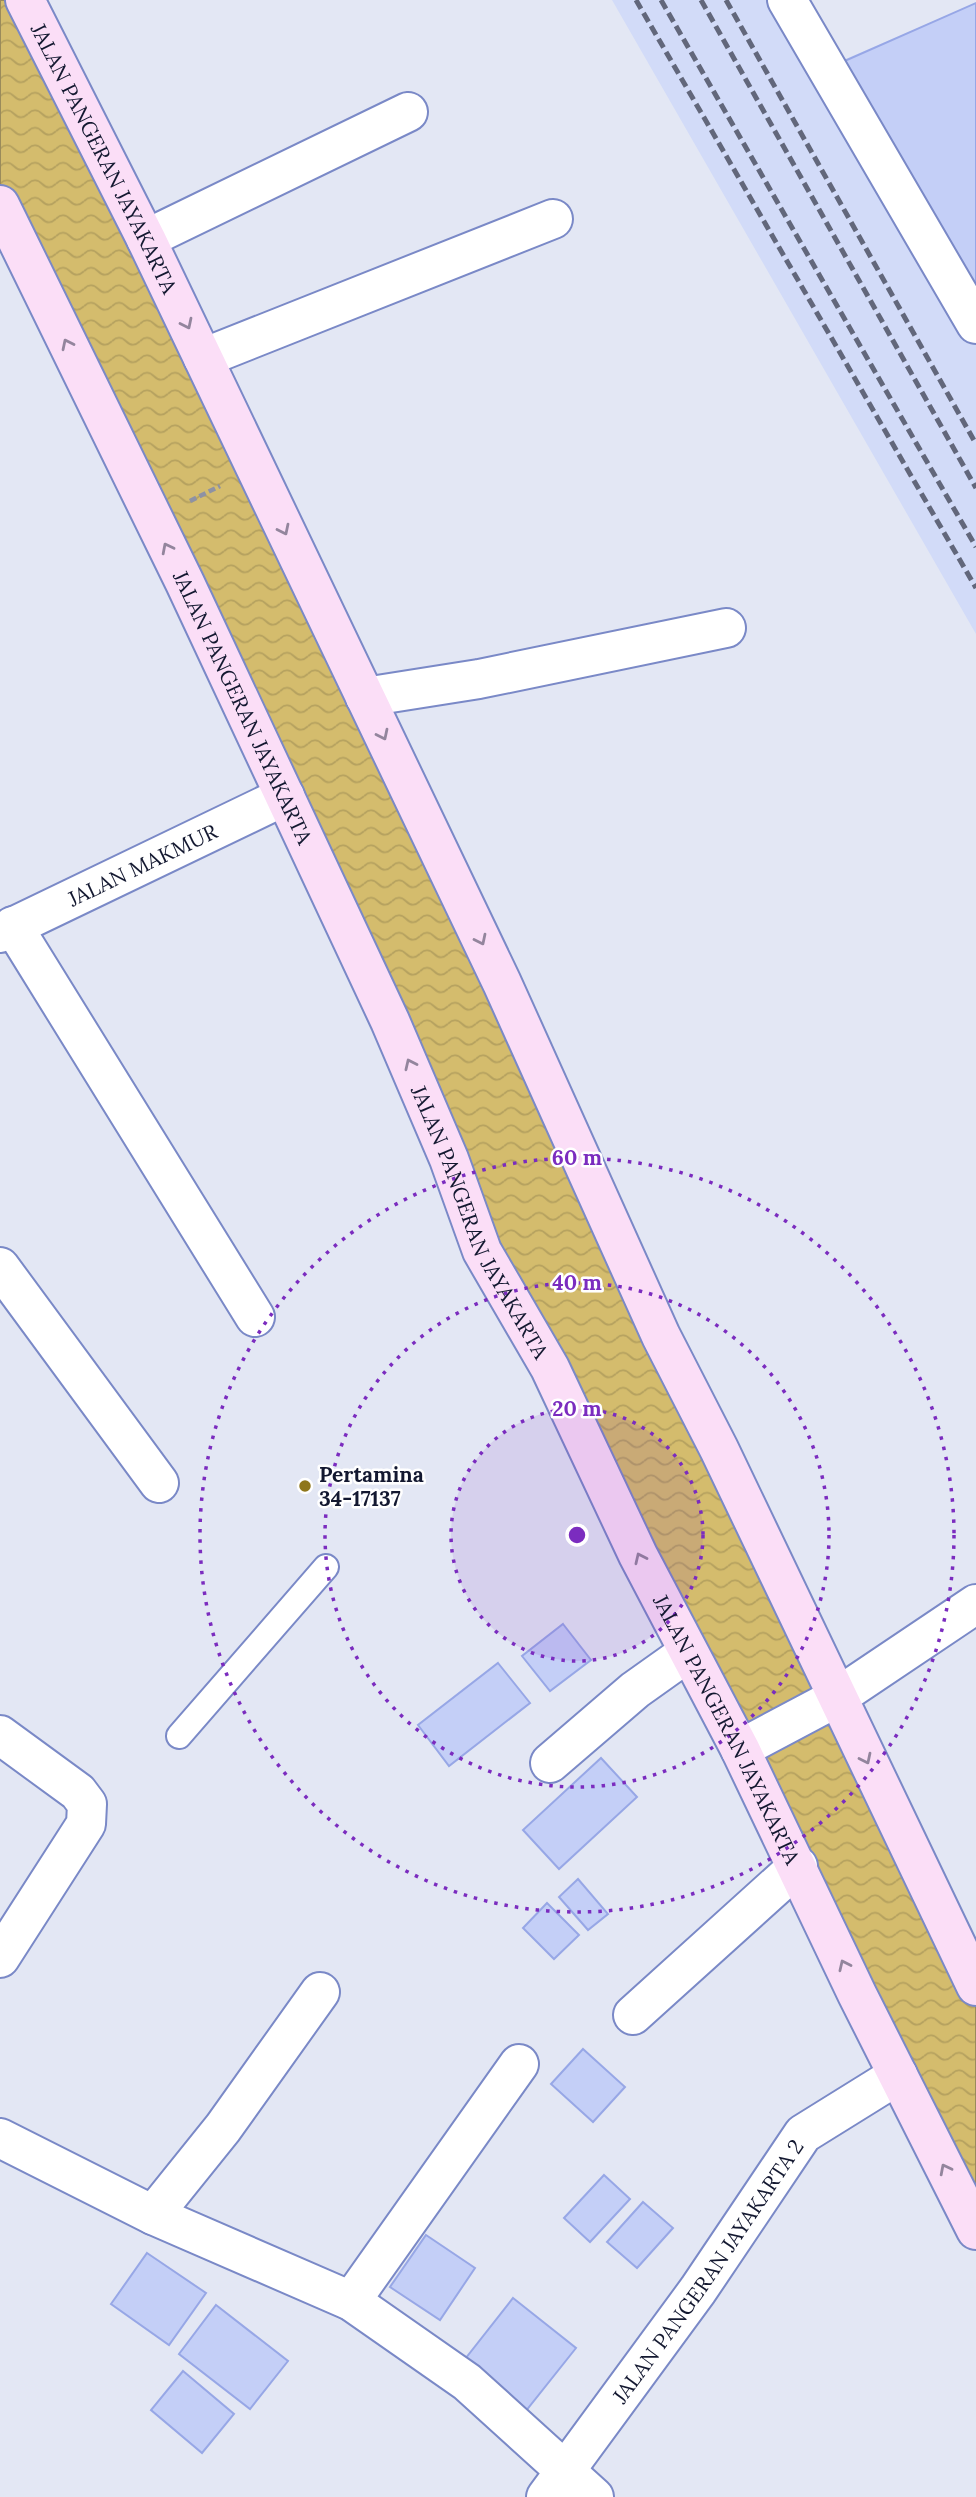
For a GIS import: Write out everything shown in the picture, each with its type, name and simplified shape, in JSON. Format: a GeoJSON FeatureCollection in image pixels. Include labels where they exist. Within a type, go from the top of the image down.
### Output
{"type":"FeatureCollection","features":[{"type":"Feature","properties":{"kind":"street","name":"JALAN PANGERAN JAYAKARTA"},"geometry":{"type":"LineString","coordinates":[[25,0],[146,239],[502,983],[661,1336],[719,1449],[824,1704],[968,1945],[976,1986]]}},
{"type":"Feature","properties":{"kind":"street"},"geometry":{"type":"LineString","coordinates":[[787,0],[976,324]]}},
{"type":"Feature","properties":{"kind":"street"},"geometry":{"type":"LineString","coordinates":[[146,239],[408,112]]}},
{"type":"Feature","properties":{"kind":"street","name":"JALAN PANGERAN JAYAKARTA"},"geometry":{"type":"LineString","coordinates":[[0,205],[285,796],[419,1085],[482,1251],[550,1367],[687,1653],[747,1744],[798,1866],[976,2230]]}},
{"type":"Feature","properties":{"kind":"street"},"geometry":{"type":"LineString","coordinates":[[203,358],[553,219]]}},
{"type":"Feature","properties":{"kind":"street"},"geometry":{"type":"LineString","coordinates":[[365,697],[479,679],[726,628]]}},
{"type":"Feature","properties":{"kind":"street","name":"JALAN MAKMUR"},"geometry":{"type":"LineString","coordinates":[[7,930],[285,796]]}},
{"type":"Feature","properties":{"kind":"street"},"geometry":{"type":"LineString","coordinates":[[7,930],[255,1317]]}},
{"type":"Feature","properties":{"kind":"street"},"geometry":{"type":"LineString","coordinates":[[0,1267],[159,1483]]}},
{"type":"Feature","properties":{"kind":"street"},"geometry":{"type":"LineString","coordinates":[[747,1744],[824,1704],[976,1604]]}},
{"type":"Feature","properties":{"kind":"street"},"geometry":{"type":"LineString","coordinates":[[550,1763],[635,1690],[687,1653]]}},
{"type":"Feature","properties":{"kind":"street"},"geometry":{"type":"LineString","coordinates":[[0,1735],[78,1791],[87,1804],[86,1824],[1,1953]]}},
{"type":"Feature","properties":{"kind":"street"},"geometry":{"type":"LineString","coordinates":[[633,2015],[798,1866]]}},
{"type":"Feature","properties":{"kind":"street"},"geometry":{"type":"LineString","coordinates":[[153,2215],[223,2127],[320,1992]]}},
{"type":"Feature","properties":{"kind":"street"},"geometry":{"type":"LineString","coordinates":[[351,2301],[519,2064]]}},
{"type":"Feature","properties":{"kind":"street","name":"JALAN PANGERAN JAYAKARTA 2"},"geometry":{"type":"LineString","coordinates":[[555,2484],[698,2290],[803,2134],[898,2075]]}},
{"type":"Feature","properties":{"kind":"street"},"geometry":{"type":"LineString","coordinates":[[0,2138],[153,2215],[351,2301],[467,2382],[555,2484],[594,2497]]}},
{"type":"Feature","properties":{"kind":"lane"},"geometry":{"type":"LineString","coordinates":[[178,1736],[326,1567]]}},
{"type":"Feature","properties":{"kind":"path"},"geometry":{"type":"LineString","coordinates":[[178,506],[223,485]]}},
{"type":"Feature","properties":{"kind":"shaded area"},"geometry":{"type":"Polygon","coordinates":[[[612,0],[784,0],[827,67],[976,3],[976,634],[612,0]]]}},
{"type":"Feature","properties":{"kind":"water"},"geometry":{"type":"Polygon","coordinates":[[[0,0],[25,0],[976,1986],[976,2230],[857,1994],[0,205],[0,0]]]}},
{"type":"Feature","properties":{"kind":"building"},"geometry":{"type":"Polygon","coordinates":[[[976,3],[976,291],[840,63],[976,3]]]}},
{"type":"Feature","properties":{"kind":"building"},"geometry":{"type":"Polygon","coordinates":[[[563,1624],[591,1660],[550,1691],[522,1656],[563,1624]]]}},
{"type":"Feature","properties":{"kind":"building"},"geometry":{"type":"Polygon","coordinates":[[[498,1663],[530,1703],[449,1766],[418,1725],[498,1663]]]}},
{"type":"Feature","properties":{"kind":"building"},"geometry":{"type":"Polygon","coordinates":[[[601,1758],[637,1797],[559,1869],[523,1830],[601,1758]]]}},
{"type":"Feature","properties":{"kind":"building"},"geometry":{"type":"Polygon","coordinates":[[[578,1879],[608,1914],[588,1930],[559,1897],[578,1879]]]}},
{"type":"Feature","properties":{"kind":"building"},"geometry":{"type":"Polygon","coordinates":[[[547,1903],[579,1935],[554,1959],[523,1928],[547,1903]]]}},
{"type":"Feature","properties":{"kind":"building"},"geometry":{"type":"Polygon","coordinates":[[[583,2049],[625,2087],[593,2122],[551,2084],[583,2049]]]}},
{"type":"Feature","properties":{"kind":"building"},"geometry":{"type":"Polygon","coordinates":[[[604,2175],[630,2199],[590,2242],[564,2218],[604,2175]]]}},
{"type":"Feature","properties":{"kind":"building"},"geometry":{"type":"Polygon","coordinates":[[[643,2202],[673,2228],[637,2268],[607,2242],[643,2202]]]}},
{"type":"Feature","properties":{"kind":"building"},"geometry":{"type":"Polygon","coordinates":[[[426,2235],[475,2268],[440,2320],[390,2287],[426,2235]]]}},
{"type":"Feature","properties":{"kind":"building"},"geometry":{"type":"Polygon","coordinates":[[[147,2253],[206,2293],[169,2345],[111,2304],[147,2253]]]}},
{"type":"Feature","properties":{"kind":"building"},"geometry":{"type":"Polygon","coordinates":[[[513,2298],[576,2348],[521,2417],[458,2368],[513,2298]]]}},
{"type":"Feature","properties":{"kind":"building"},"geometry":{"type":"Polygon","coordinates":[[[216,2305],[288,2361],[250,2409],[179,2354],[216,2305]]]}},
{"type":"Feature","properties":{"kind":"building"},"geometry":{"type":"Polygon","coordinates":[[[183,2371],[234,2414],[202,2453],[151,2410],[183,2371]]]}},
{"type":"Feature","properties":{"kind":"railway"},"geometry":{"type":"LineString","coordinates":[[636,0],[976,588]]}},
{"type":"Feature","properties":{"kind":"railway"},"geometry":{"type":"LineString","coordinates":[[661,0],[976,547]]}},
{"type":"Feature","properties":{"kind":"railway"},"geometry":{"type":"LineString","coordinates":[[701,0],[976,488]]}},
{"type":"Feature","properties":{"kind":"railway"},"geometry":{"type":"LineString","coordinates":[[726,0],[976,444]]}},
{"type":"Feature","properties":{"kind":"place","name":"Pertamina 34-17137"},"geometry":{"type":"Point","coordinates":[305,1486]}}]}
